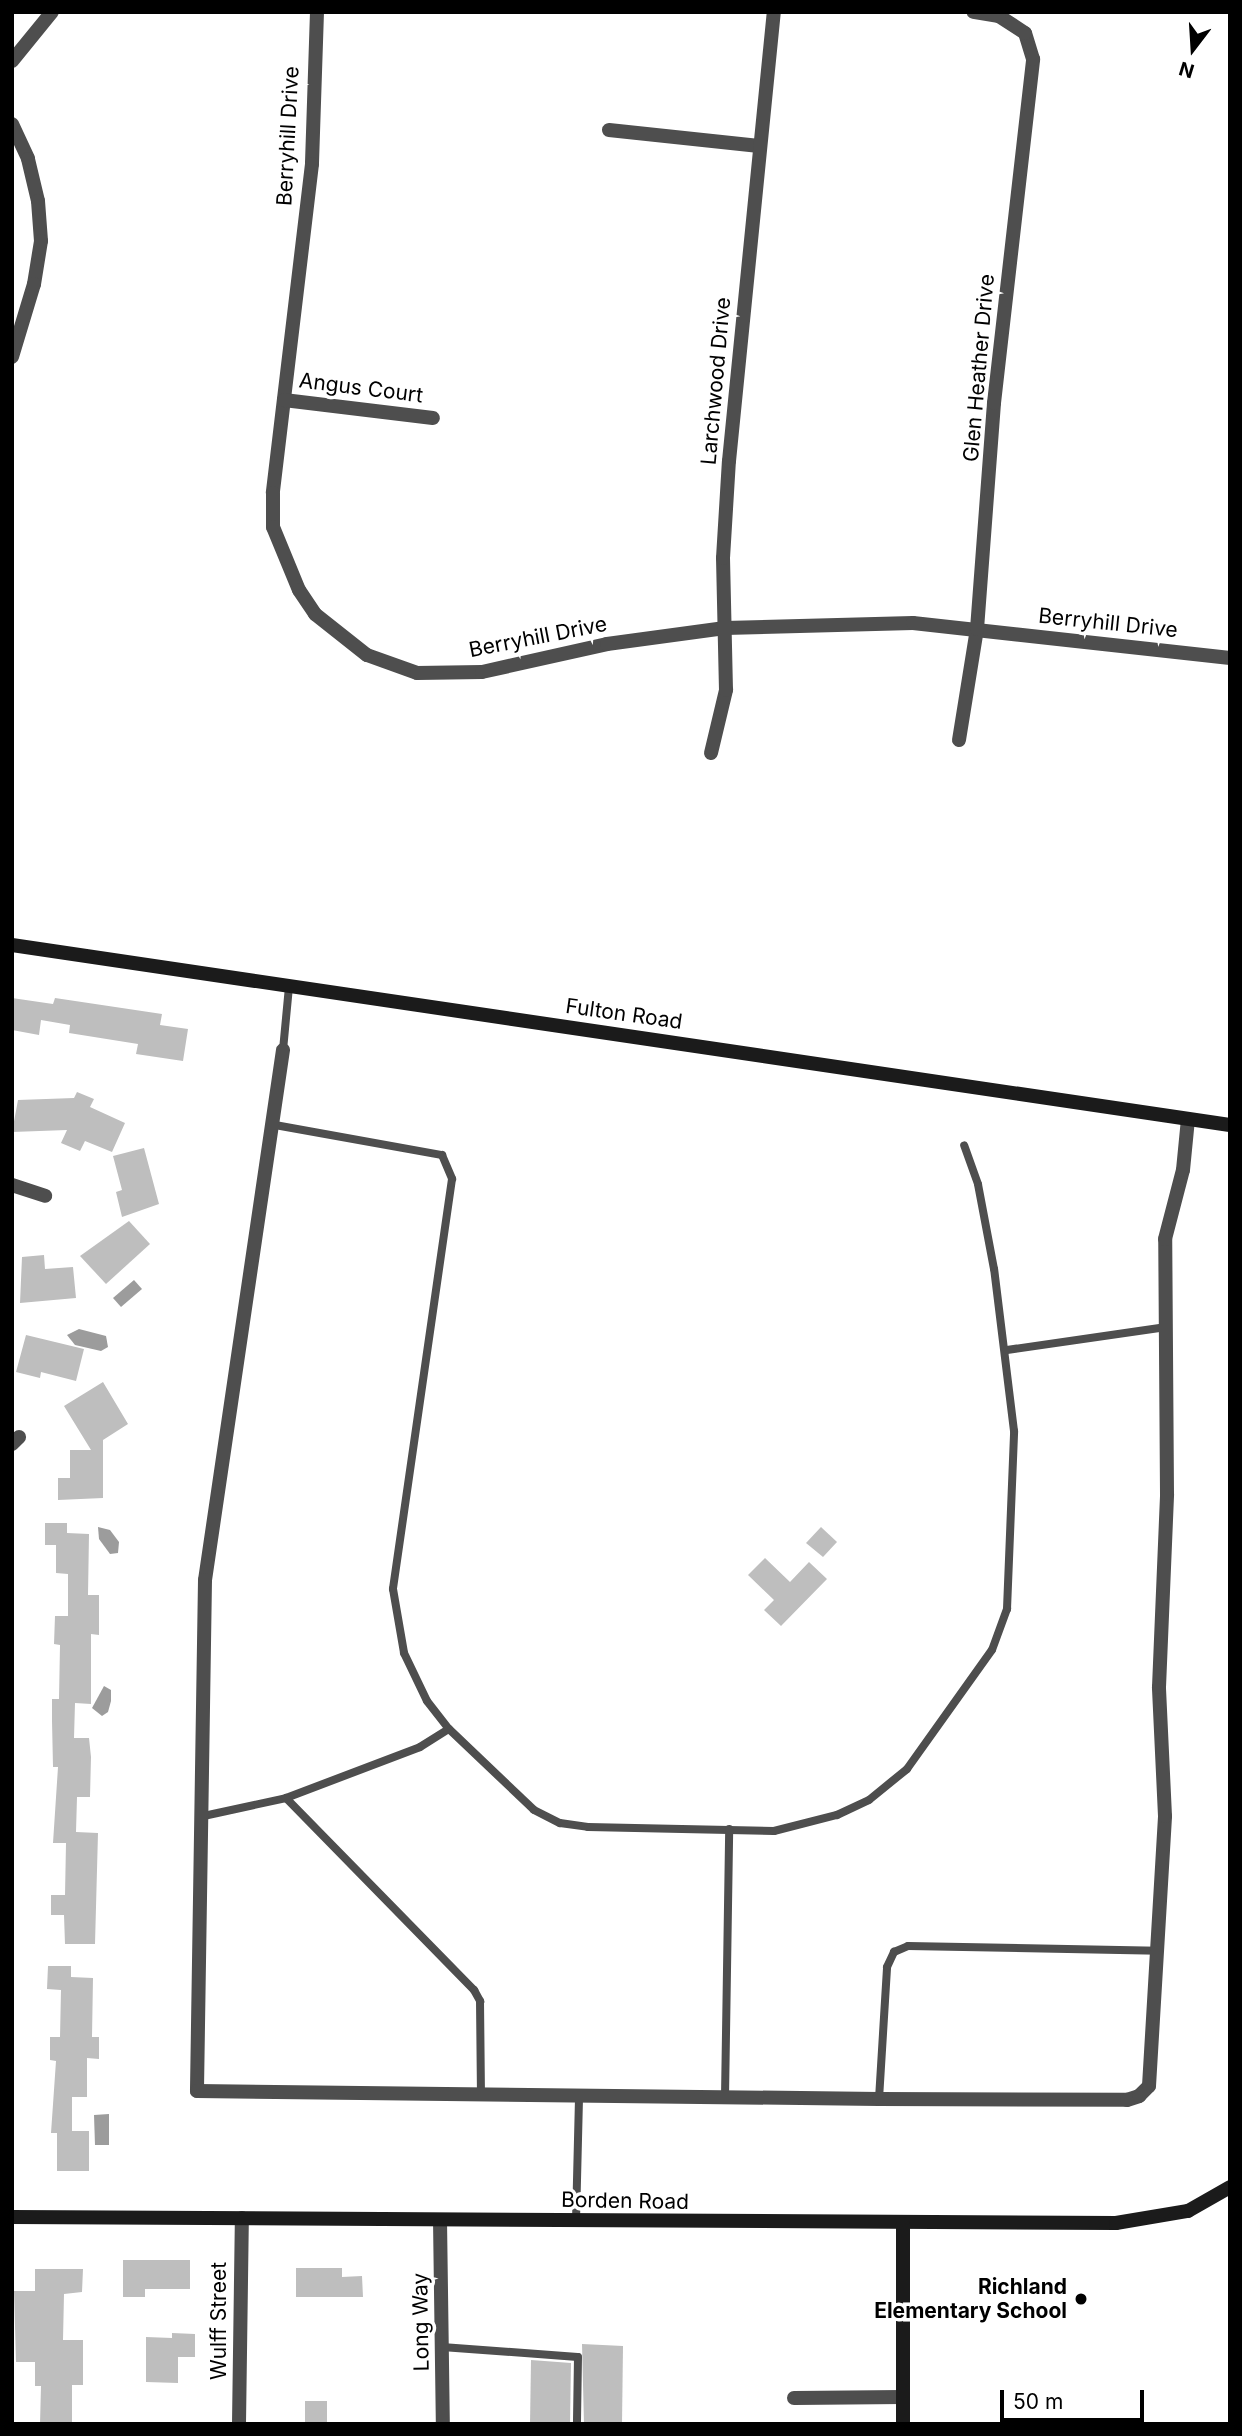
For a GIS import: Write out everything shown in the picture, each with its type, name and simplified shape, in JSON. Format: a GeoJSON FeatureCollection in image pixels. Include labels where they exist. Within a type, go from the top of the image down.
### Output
{"type":"FeatureCollection","features":[{"type":"Feature","properties":{"kind":"street"},"geometry":{"type":"LineString","coordinates":[[12,61],[52,12]]}},
{"type":"Feature","properties":{"kind":"street","name":"Berryhill Drive"},"geometry":{"type":"LineString","coordinates":[[317,12],[312,164],[284,400],[274,527],[299,590],[316,614],[367,655],[417,673],[482,673],[607,644],[725,628],[913,623],[1230,658]]}},
{"type":"Feature","properties":{"kind":"street","name":"Larchwood Drive"},"geometry":{"type":"LineString","coordinates":[[711,753],[726,690],[723,558],[729,461],[759,146],[775,12]]}},
{"type":"Feature","properties":{"kind":"street","name":"Glen Heather Drive"},"geometry":{"type":"LineString","coordinates":[[960,740],[977,629],[994,403],[1032,59],[1025,33],[999,16],[973,12]]}},
{"type":"Feature","properties":{"kind":"street"},"geometry":{"type":"LineString","coordinates":[[12,124],[30,169],[41,241],[34,284],[12,357]]}},
{"type":"Feature","properties":{"kind":"street"},"geometry":{"type":"LineString","coordinates":[[610,130],[759,146]]}},
{"type":"Feature","properties":{"kind":"street","name":"Angus Court"},"geometry":{"type":"LineString","coordinates":[[284,400],[433,418]]}},
{"type":"Feature","properties":{"kind":"street","name":"Fulton Road"},"geometry":{"type":"LineString","coordinates":[[12,945],[1230,1125]]}},
{"type":"Feature","properties":{"kind":"street"},"geometry":{"type":"LineString","coordinates":[[283,1050],[275,1125],[205,1580],[199,1817],[197,2091],[879,2099],[1127,2099],[1139,2096],[1149,2086],[1165,1816],[1159,1687],[1167,1494],[1165,1239],[1183,1170],[1188,1119]]}},
{"type":"Feature","properties":{"kind":"street"},"geometry":{"type":"LineString","coordinates":[[12,1185],[45,1196]]}},
{"type":"Feature","properties":{"kind":"street","name":"Borden Road"},"geometry":{"type":"LineString","coordinates":[[12,2217],[904,2224],[1128,2221],[1188,2211],[1230,2187]]}},
{"type":"Feature","properties":{"kind":"street","name":"Wulff Street"},"geometry":{"type":"LineString","coordinates":[[239,2424],[242,2218]]}},
{"type":"Feature","properties":{"kind":"street","name":"Long Way"},"geometry":{"type":"LineString","coordinates":[[440,2220],[443,2424]]}},
{"type":"Feature","properties":{"kind":"street"},"geometry":{"type":"LineString","coordinates":[[903,2424],[904,2224]]}},
{"type":"Feature","properties":{"kind":"street"},"geometry":{"type":"LineString","coordinates":[[794,2398],[903,2397]]}},
{"type":"Feature","properties":{"kind":"lane"},"geometry":{"type":"LineString","coordinates":[[283,1050],[289,986]]}},
{"type":"Feature","properties":{"kind":"lane"},"geometry":{"type":"LineString","coordinates":[[275,1125],[442,1155],[452,1179],[393,1589],[404,1653],[427,1701],[449,1729],[534,1810],[560,1823],[588,1828],[774,1831],[837,1815],[869,1800],[906,1769],[992,1650],[1007,1609],[1014,1431],[1007,1350],[978,1184],[964,1145]]}},
{"type":"Feature","properties":{"kind":"lane"},"geometry":{"type":"LineString","coordinates":[[1007,1350],[1166,1327]]}},
{"type":"Feature","properties":{"kind":"lane"},"geometry":{"type":"LineString","coordinates":[[199,1817],[286,1798],[420,1747],[449,1729]]}},
{"type":"Feature","properties":{"kind":"lane"},"geometry":{"type":"LineString","coordinates":[[286,1798],[474,1990],[480,2001],[481,2095]]}},
{"type":"Feature","properties":{"kind":"lane"},"geometry":{"type":"LineString","coordinates":[[725,2098],[729,1829]]}},
{"type":"Feature","properties":{"kind":"lane"},"geometry":{"type":"LineString","coordinates":[[879,2099],[887,1967],[894,1952],[908,1946],[1158,1951]]}},
{"type":"Feature","properties":{"kind":"lane"},"geometry":{"type":"LineString","coordinates":[[576,2221],[579,2096]]}},
{"type":"Feature","properties":{"kind":"lane"},"geometry":{"type":"LineString","coordinates":[[442,2347],[578,2357],[577,2424]]}},
{"type":"Feature","properties":{"kind":"shaded area"},"geometry":{"type":"Polygon","coordinates":[[[134,1280],[142,1289],[121,1307],[113,1298],[134,1280]]]}},
{"type":"Feature","properties":{"kind":"shaded area"},"geometry":{"type":"Polygon","coordinates":[[[79,1329],[106,1336],[108,1347],[101,1351],[75,1345],[67,1335],[79,1329]]]}},
{"type":"Feature","properties":{"kind":"shaded area"},"geometry":{"type":"Polygon","coordinates":[[[98,1527],[110,1530],[119,1542],[118,1553],[110,1554],[99,1539],[98,1527]]]}},
{"type":"Feature","properties":{"kind":"shaded area"},"geometry":{"type":"Polygon","coordinates":[[[104,1686],[111,1690],[111,1701],[108,1712],[102,1716],[92,1708],[104,1686]]]}},
{"type":"Feature","properties":{"kind":"shaded area"},"geometry":{"type":"Polygon","coordinates":[[[109,2114],[109,2145],[95,2145],[94,2115],[109,2114]]]}},
{"type":"Feature","properties":{"kind":"building"},"geometry":{"type":"Polygon","coordinates":[[[12,998],[53,1004],[55,998],[162,1014],[160,1025],[188,1029],[183,1061],[136,1054],[138,1044],[69,1033],[70,1025],[41,1020],[39,1035],[12,1030],[12,998]]]}},
{"type":"Feature","properties":{"kind":"building"},"geometry":{"type":"Polygon","coordinates":[[[77,1092],[94,1099],[90,1107],[125,1123],[112,1152],[85,1141],[80,1151],[61,1143],[67,1130],[12,1132],[18,1100],[74,1098],[77,1092]]]}},
{"type":"Feature","properties":{"kind":"building"},"geometry":{"type":"Polygon","coordinates":[[[144,1148],[159,1204],[122,1217],[116,1192],[122,1190],[113,1156],[144,1148]]]}},
{"type":"Feature","properties":{"kind":"building"},"geometry":{"type":"Polygon","coordinates":[[[129,1221],[150,1244],[106,1284],[80,1256],[129,1221]]]}},
{"type":"Feature","properties":{"kind":"building"},"geometry":{"type":"Polygon","coordinates":[[[44,1255],[45,1269],[73,1267],[76,1298],[20,1303],[22,1257],[44,1255]]]}},
{"type":"Feature","properties":{"kind":"building"},"geometry":{"type":"Polygon","coordinates":[[[26,1335],[84,1349],[76,1381],[41,1372],[40,1378],[16,1372],[26,1335]]]}},
{"type":"Feature","properties":{"kind":"building"},"geometry":{"type":"Polygon","coordinates":[[[103,1382],[128,1424],[103,1440],[103,1498],[58,1500],[58,1478],[70,1478],[70,1450],[91,1450],[64,1406],[103,1382]]]}},
{"type":"Feature","properties":{"kind":"building"},"geometry":{"type":"Polygon","coordinates":[[[45,1523],[67,1523],[67,1533],[89,1534],[88,1595],[99,1595],[99,1635],[91,1634],[91,1704],[75,1703],[74,1738],[89,1738],[91,1757],[90,1797],[77,1797],[76,1832],[98,1833],[95,1944],[65,1944],[64,1915],[51,1915],[51,1895],[65,1895],[66,1843],[53,1843],[58,1767],[53,1767],[52,1699],[59,1699],[60,1645],[54,1644],[55,1616],[68,1616],[68,1574],[56,1573],[56,1545],[45,1545],[45,1523]]]}},
{"type":"Feature","properties":{"kind":"building"},"geometry":{"type":"Polygon","coordinates":[[[821,1527],[837,1542],[823,1557],[806,1543],[821,1527]]]}},
{"type":"Feature","properties":{"kind":"building"},"geometry":{"type":"Polygon","coordinates":[[[765,1558],[790,1582],[809,1562],[827,1579],[781,1626],[764,1610],[774,1600],[748,1575],[765,1558]]]}},
{"type":"Feature","properties":{"kind":"building"},"geometry":{"type":"Polygon","coordinates":[[[48,1966],[71,1966],[71,1977],[93,1978],[92,2037],[99,2037],[99,2059],[87,2058],[87,2097],[72,2097],[72,2131],[89,2131],[89,2171],[57,2171],[57,2133],[51,2133],[56,2061],[50,2060],[50,2037],[60,2037],[61,1990],[47,1989],[48,1966]]]}},
{"type":"Feature","properties":{"kind":"building"},"geometry":{"type":"Polygon","coordinates":[[[123,2260],[190,2260],[190,2289],[145,2289],[145,2297],[123,2297],[123,2260]]]}},
{"type":"Feature","properties":{"kind":"building"},"geometry":{"type":"Polygon","coordinates":[[[296,2268],[342,2268],[342,2277],[362,2276],[363,2297],[296,2297],[296,2268]]]}},
{"type":"Feature","properties":{"kind":"building"},"geometry":{"type":"Polygon","coordinates":[[[35,2269],[83,2269],[82,2292],[64,2294],[63,2340],[83,2340],[83,2385],[72,2385],[72,2424],[40,2424],[41,2386],[35,2386],[35,2362],[16,2362],[14,2291],[35,2291],[35,2269]]]}},
{"type":"Feature","properties":{"kind":"building"},"geometry":{"type":"Polygon","coordinates":[[[172,2333],[195,2334],[195,2357],[178,2357],[178,2383],[146,2382],[146,2337],[172,2338],[172,2333]]]}},
{"type":"Feature","properties":{"kind":"building"},"geometry":{"type":"Polygon","coordinates":[[[582,2344],[623,2346],[622,2424],[584,2424],[582,2344]]]}},
{"type":"Feature","properties":{"kind":"building"},"geometry":{"type":"Polygon","coordinates":[[[531,2360],[571,2363],[570,2424],[530,2424],[531,2360]]]}},
{"type":"Feature","properties":{"kind":"building"},"geometry":{"type":"Polygon","coordinates":[[[305,2401],[327,2401],[327,2424],[305,2424],[305,2401]]]}},
{"type":"Feature","properties":{"kind":"place","name":"Richland Elementary School"},"geometry":{"type":"Point","coordinates":[1081,2299]}}]}
